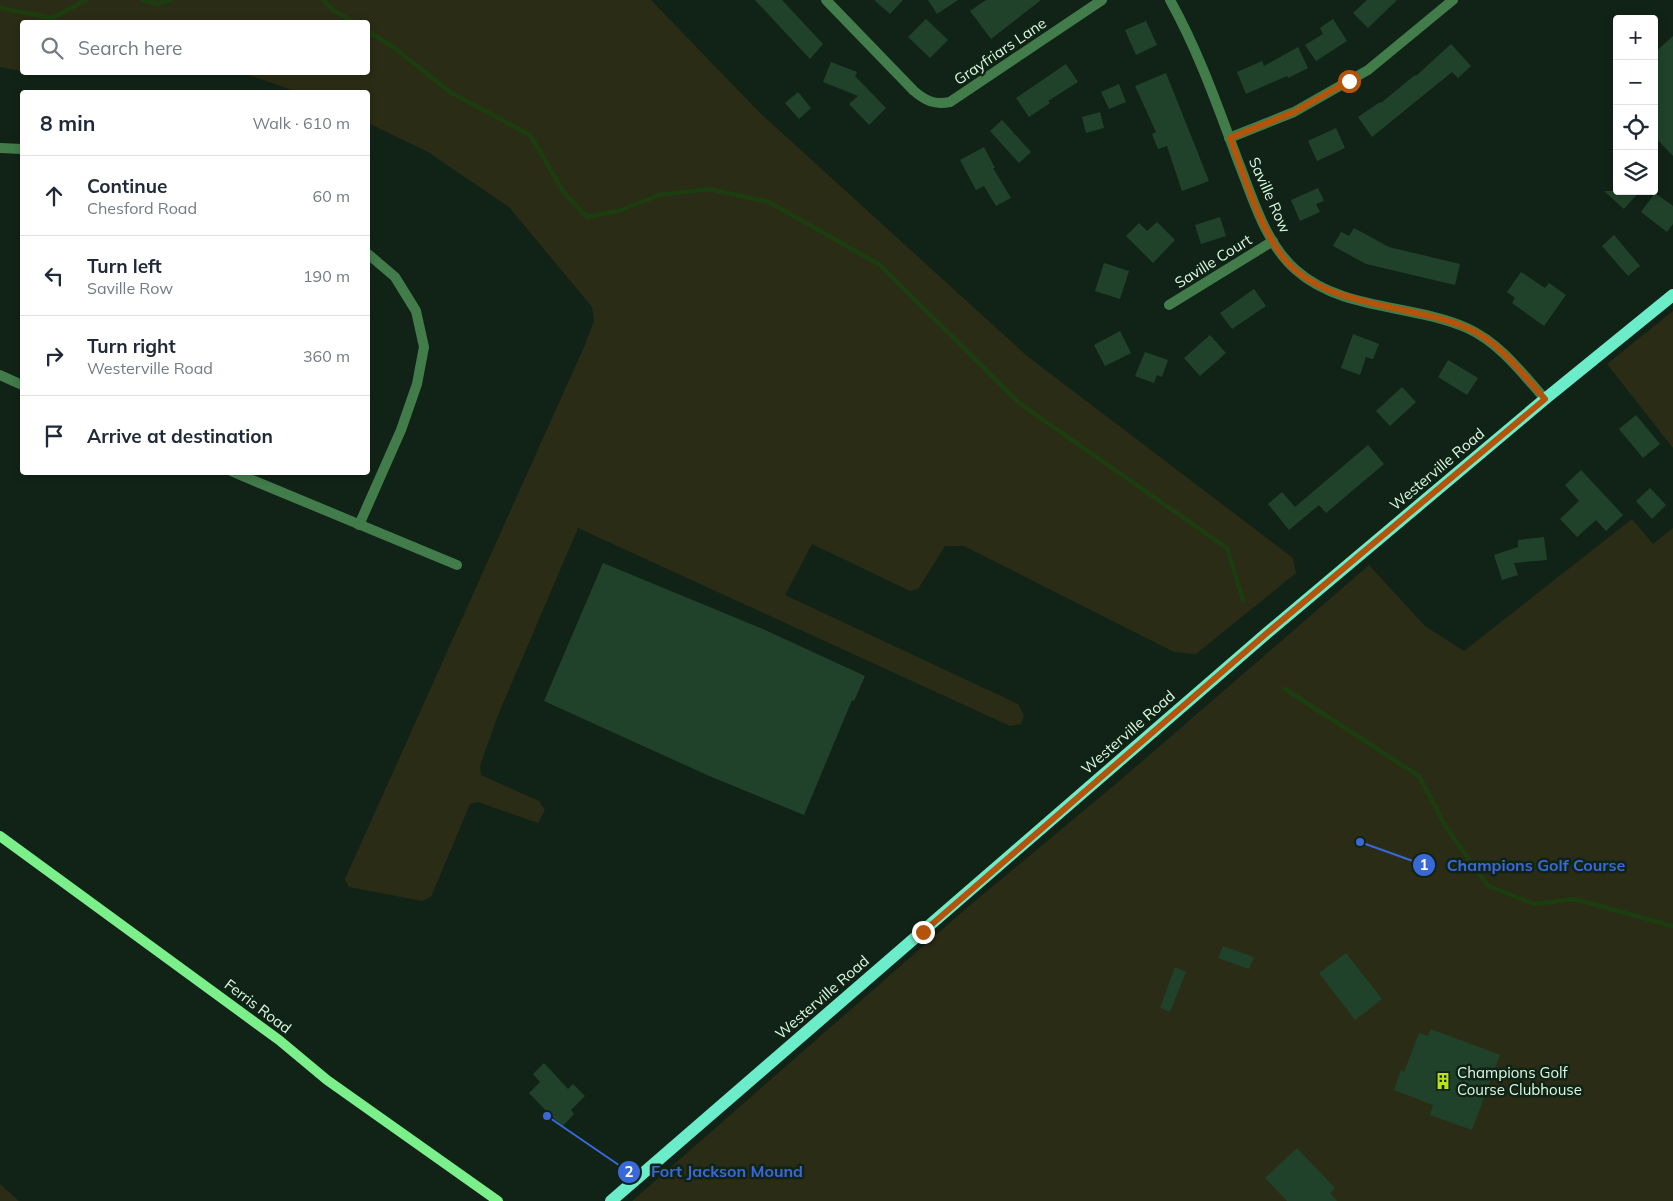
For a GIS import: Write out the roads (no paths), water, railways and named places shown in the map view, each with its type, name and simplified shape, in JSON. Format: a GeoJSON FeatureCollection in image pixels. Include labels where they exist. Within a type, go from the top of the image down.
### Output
{"type":"FeatureCollection","features":[{"type":"Feature","properties":{"kind":"main road","name":"Westerville Road"},"geometry":{"type":"LineString","coordinates":[[611,1201],[1267,633],[1545,399],[1673,295]]}},
{"type":"Feature","properties":{"kind":"main road","name":"Ferris Road"},"geometry":{"type":"LineString","coordinates":[[0,836],[275,1037],[327,1080],[498,1201]]}},
{"type":"Feature","properties":{"kind":"street","name":"Grayfriars Lane"},"geometry":{"type":"LineString","coordinates":[[826,0],[914,91],[937,104],[956,99],[1102,0]]}},
{"type":"Feature","properties":{"kind":"street","name":"Saville Row"},"geometry":{"type":"LineString","coordinates":[[1170,0],[1230,138],[1262,221],[1273,242],[1296,271],[1317,284],[1340,294],[1442,319],[1467,328],[1487,339],[1520,370],[1545,399]]}},
{"type":"Feature","properties":{"kind":"street"},"geometry":{"type":"LineString","coordinates":[[1230,138],[1294,112],[1368,70],[1454,0]]}},
{"type":"Feature","properties":{"kind":"street"},"geometry":{"type":"LineString","coordinates":[[0,148],[20,149]]}},
{"type":"Feature","properties":{"kind":"street","name":"Saville Court"},"geometry":{"type":"LineString","coordinates":[[1169,305],[1273,242]]}},
{"type":"Feature","properties":{"kind":"street"},"geometry":{"type":"LineString","coordinates":[[359,525],[401,430],[418,384],[424,347],[416,311],[395,278],[370,256]]}},
{"type":"Feature","properties":{"kind":"street"},"geometry":{"type":"LineString","coordinates":[[0,375],[20,384]]}},
{"type":"Feature","properties":{"kind":"street"},"geometry":{"type":"LineString","coordinates":[[240,475],[457,565]]}},
{"type":"Feature","properties":{"kind":"waterway"},"geometry":{"type":"LineString","coordinates":[[0,8],[52,18],[86,0]]}},
{"type":"Feature","properties":{"kind":"waterway"},"geometry":{"type":"LineString","coordinates":[[143,0],[157,4],[171,0]]}},
{"type":"Feature","properties":{"kind":"waterway"},"geometry":{"type":"LineString","coordinates":[[323,0],[333,10],[350,20]]}},
{"type":"Feature","properties":{"kind":"waterway"},"geometry":{"type":"LineString","coordinates":[[370,32],[393,47],[450,92],[530,135],[565,194],[587,217],[618,211],[660,195],[709,189],[769,202],[880,265],[1019,403],[1227,548],[1243,600]]}},
{"type":"Feature","properties":{"kind":"waterway"},"geometry":{"type":"LineString","coordinates":[[1285,689],[1419,776],[1446,827],[1488,886],[1535,904],[1574,899],[1673,926]]}},
{"type":"Feature","properties":{"kind":"place","name":"Champions Golf Course"},"geometry":{"type":"Point","coordinates":[1360,842]}},
{"type":"Feature","properties":{"kind":"place","name":"Champions Golf Course Clubhouse"},"geometry":{"type":"Point","coordinates":[1443,1081]}},
{"type":"Feature","properties":{"kind":"place","name":"Fort Jackson Mound"},"geometry":{"type":"Point","coordinates":[547,1116]}}]}
